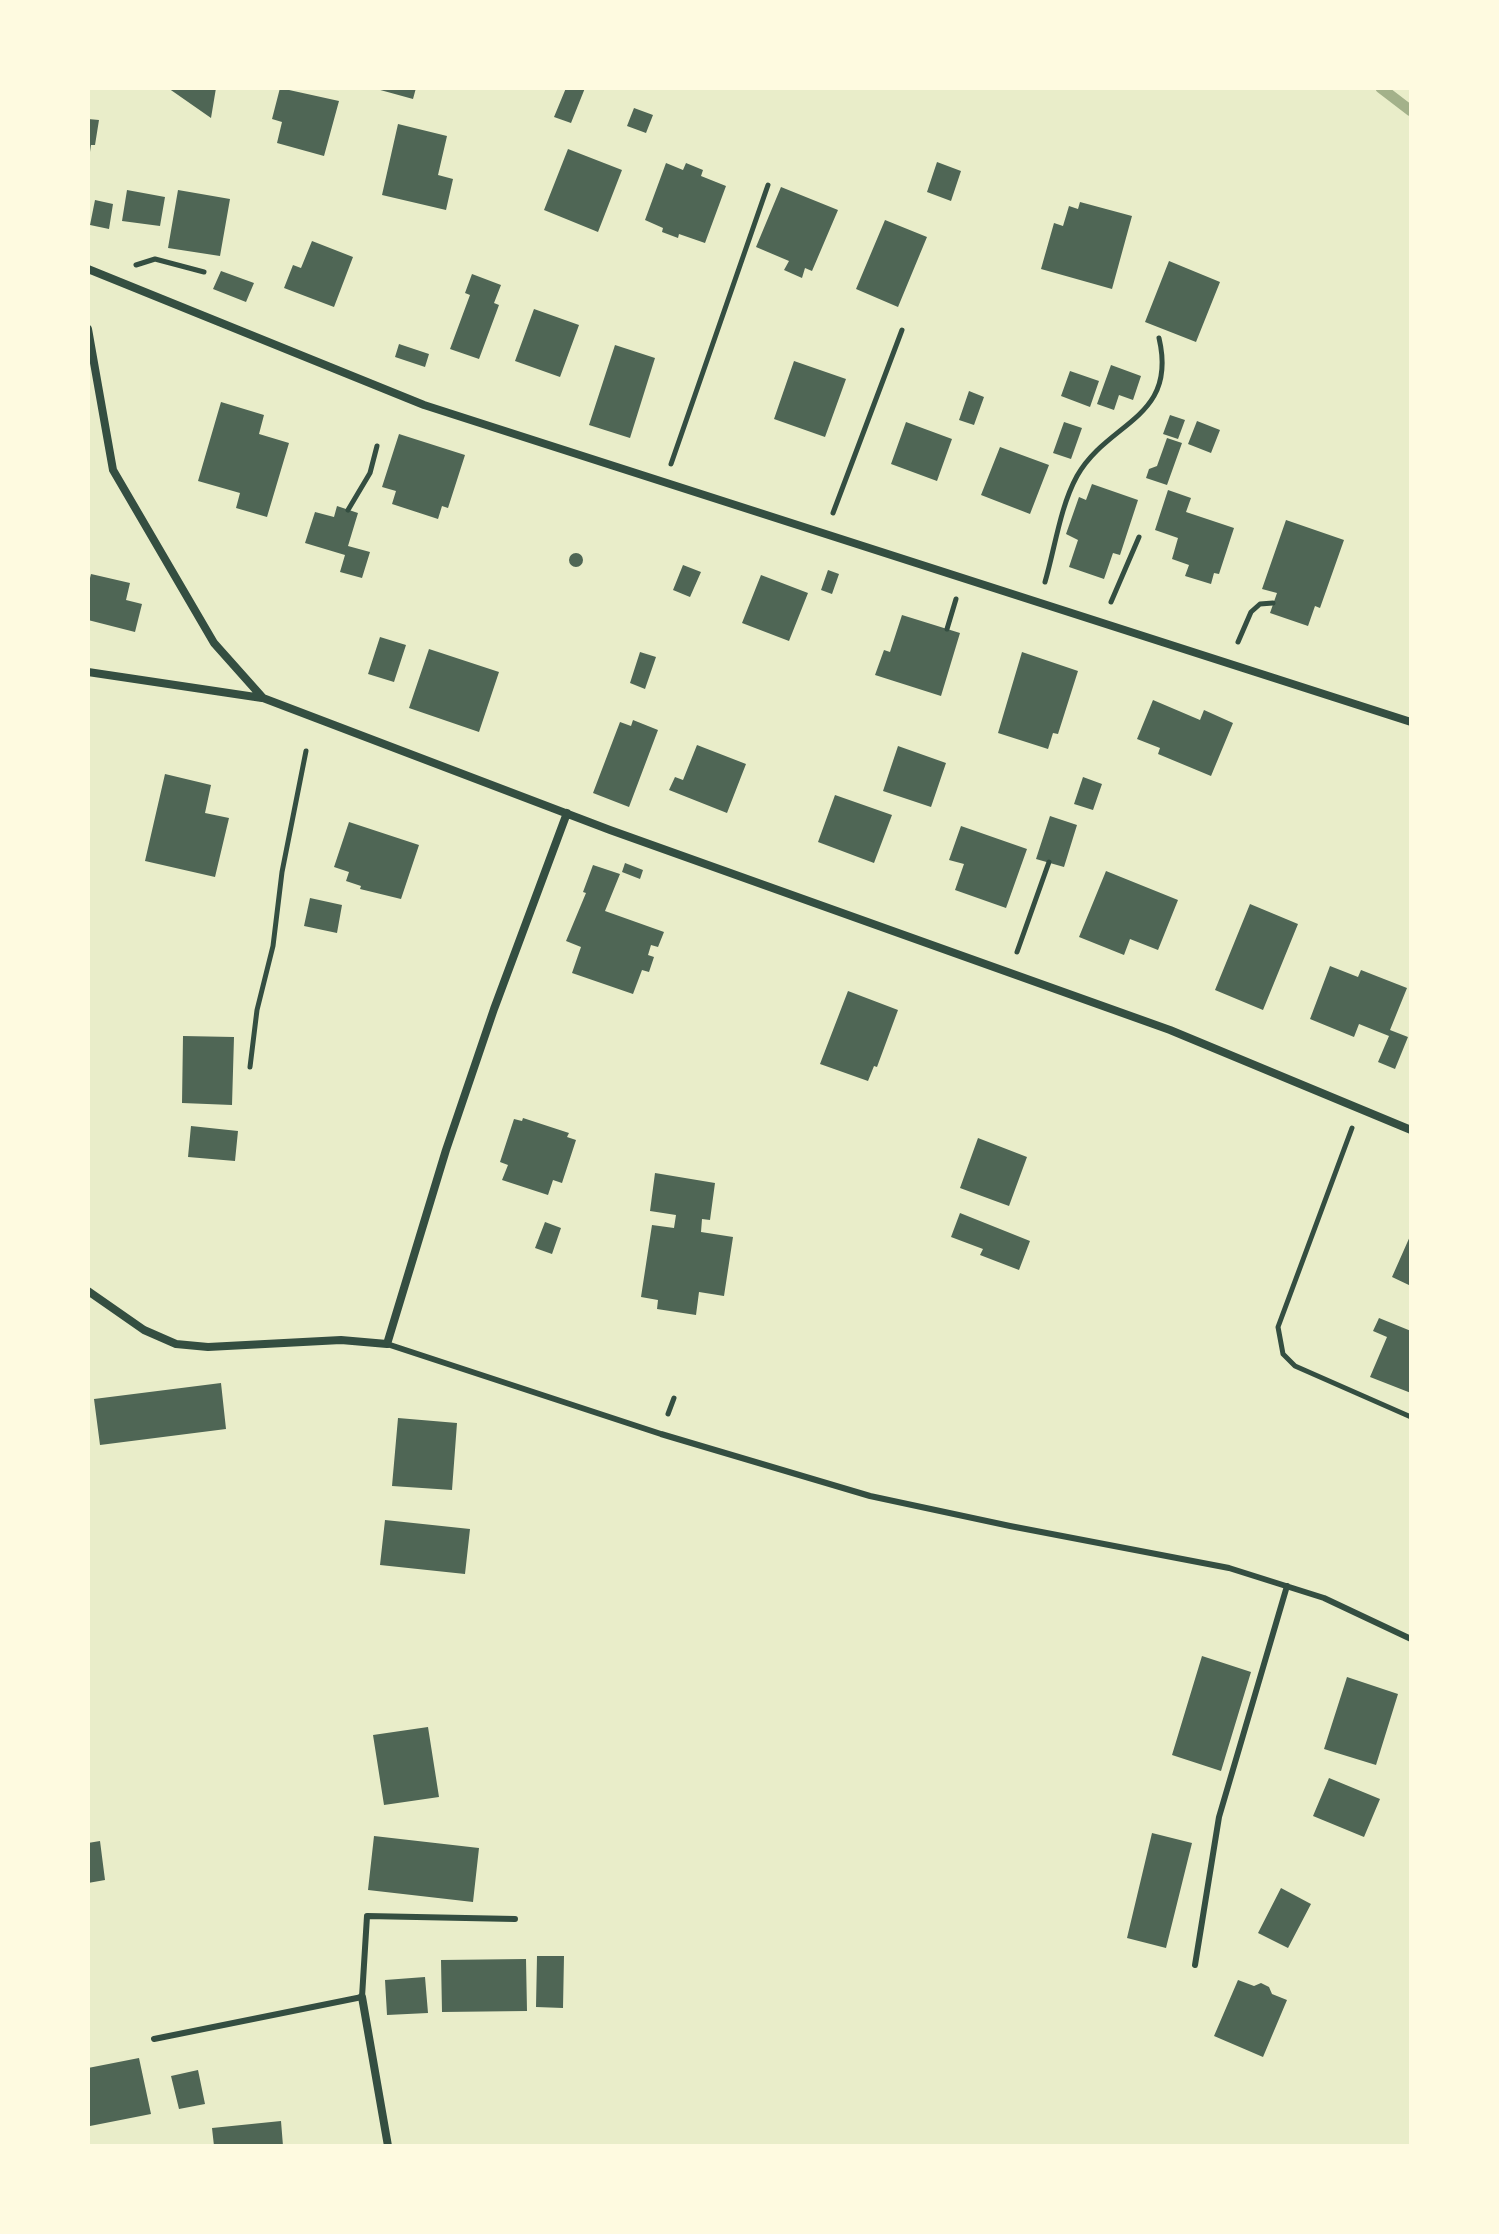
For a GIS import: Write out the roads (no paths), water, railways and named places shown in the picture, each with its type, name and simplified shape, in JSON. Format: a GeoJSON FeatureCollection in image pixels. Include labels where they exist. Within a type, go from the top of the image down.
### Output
{"type":"FeatureCollection","features":[{"type":"Feature","properties":{"kind":"street"},"geometry":{"type":"LineString","coordinates":[[88,269],[424,405],[1411,722]]}},
{"type":"Feature","properties":{"kind":"street"},"geometry":{"type":"LineString","coordinates":[[88,329],[113,470],[214,643],[263,698]]}},
{"type":"Feature","properties":{"kind":"street"},"geometry":{"type":"LineString","coordinates":[[88,672],[263,698],[567,813],[1170,1030],[1411,1130]]}},
{"type":"Feature","properties":{"kind":"street"},"geometry":{"type":"LineString","coordinates":[[88,1291],[144,1330],[176,1344],[208,1347],[341,1340],[387,1344],[446,1150],[494,1009],[567,813]]}},
{"type":"Feature","properties":{"kind":"street"},"geometry":{"type":"LineString","coordinates":[[362,1997],[388,2146]]}},
{"type":"Feature","properties":{"kind":"lane"},"geometry":{"type":"LineString","coordinates":[[387,1344],[661,1434],[870,1496],[1229,1568],[1324,1598],[1411,1639]]}},
{"type":"Feature","properties":{"kind":"lane"},"geometry":{"type":"LineString","coordinates":[[1195,1965],[1219,1817],[1287,1586]]}},
{"type":"Feature","properties":{"kind":"lane"},"geometry":{"type":"LineString","coordinates":[[154,2039],[362,1997],[367,1916],[515,1919]]}},
{"type":"Feature","properties":{"kind":"waterway"},"geometry":{"type":"LineString","coordinates":[[1381,88],[1411,111]]}}]}
